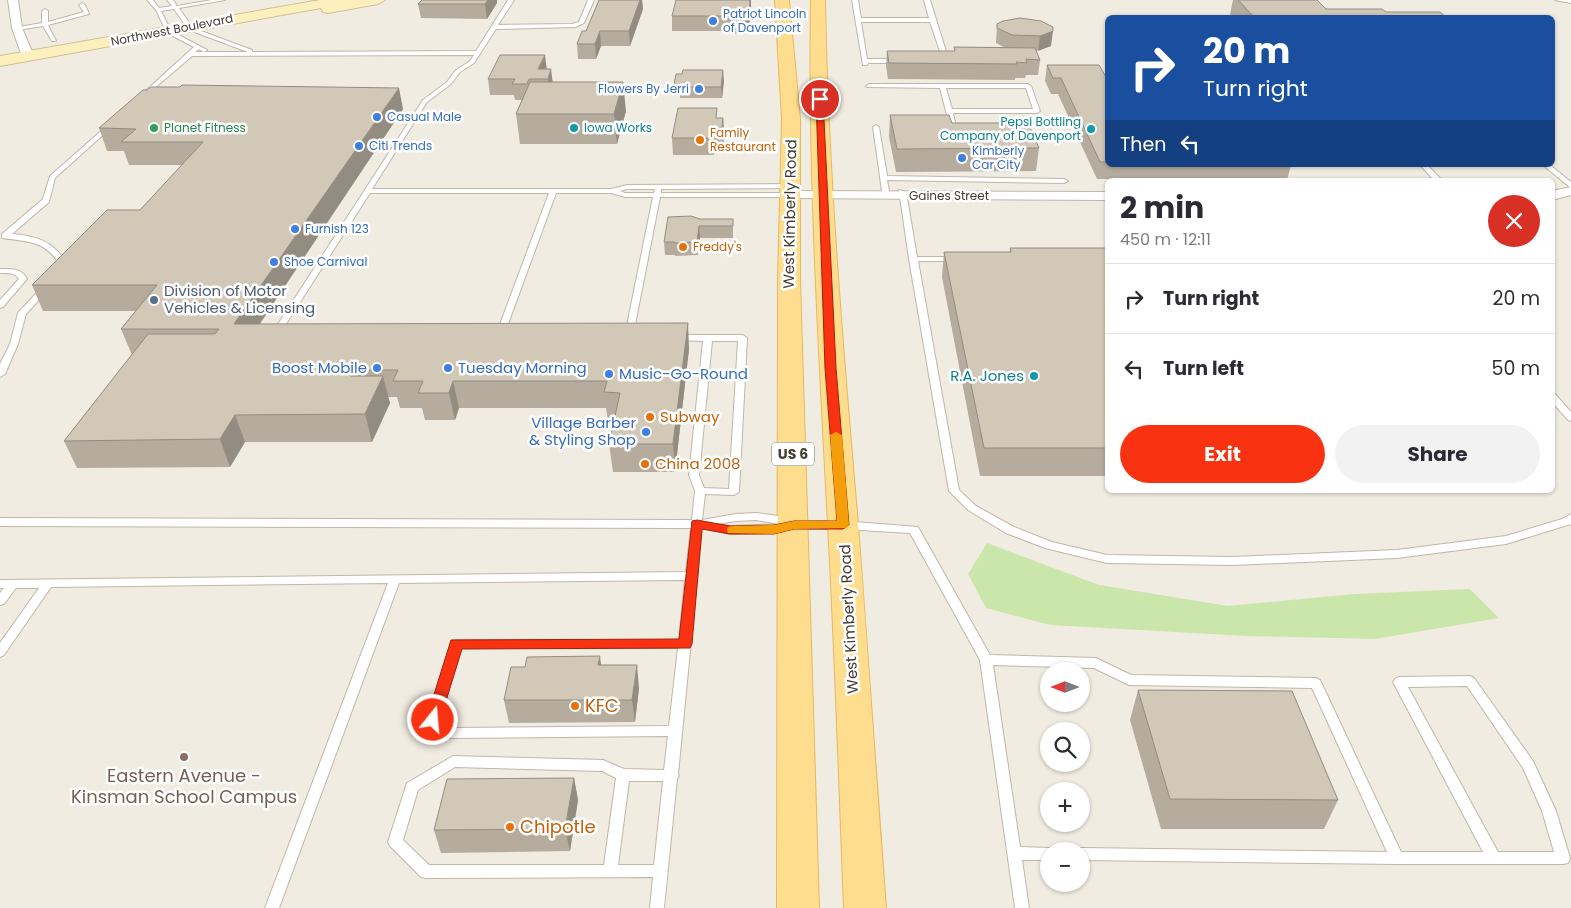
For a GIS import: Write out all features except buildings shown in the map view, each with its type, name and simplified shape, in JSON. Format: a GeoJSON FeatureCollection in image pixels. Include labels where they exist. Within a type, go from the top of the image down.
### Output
{"type":"FeatureCollection","features":[{"type":"Feature","properties":{"kind":"main road","name":"Northwest Boulevard"},"geometry":{"type":"LineString","coordinates":[[0,61],[344,0]]}},
{"type":"Feature","properties":{"kind":"main road"},"geometry":{"type":"LineString","coordinates":[[193,28],[220,28],[378,0]]}},
{"type":"Feature","properties":{"kind":"main road","name":"West Kimberly Road"},"geometry":{"type":"LineString","coordinates":[[782,0],[791,119],[789,280],[798,908]]}},
{"type":"Feature","properties":{"kind":"main road","name":"West Kimberly Road"},"geometry":{"type":"LineString","coordinates":[[818,0],[830,368],[843,525],[865,908]]}},
{"type":"Feature","properties":{"kind":"street"},"geometry":{"type":"LineString","coordinates":[[13,0],[18,28],[28,56]]}},
{"type":"Feature","properties":{"kind":"street","name":"Gaines Street"},"geometry":{"type":"LineString","coordinates":[[790,191],[885,188],[903,194],[949,196],[1105,196]]}},
{"type":"Feature","properties":{"kind":"street"},"geometry":{"type":"LineString","coordinates":[[1555,195],[1571,190]]}},
{"type":"Feature","properties":{"kind":"lane"},"geometry":{"type":"LineString","coordinates":[[150,0],[158,10],[169,32],[213,54]]}},
{"type":"Feature","properties":{"kind":"lane"},"geometry":{"type":"LineString","coordinates":[[170,0],[193,28],[256,54]]}},
{"type":"Feature","properties":{"kind":"lane"},"geometry":{"type":"LineString","coordinates":[[158,10],[222,0]]}},
{"type":"Feature","properties":{"kind":"lane"},"geometry":{"type":"LineString","coordinates":[[283,338],[273,338],[424,100],[449,84],[458,71],[472,62],[511,0]]}},
{"type":"Feature","properties":{"kind":"lane"},"geometry":{"type":"LineString","coordinates":[[494,27],[569,27],[577,25],[580,23],[591,0]]}},
{"type":"Feature","properties":{"kind":"lane"},"geometry":{"type":"LineString","coordinates":[[855,0],[865,62],[906,61]]}},
{"type":"Feature","properties":{"kind":"lane"},"geometry":{"type":"LineString","coordinates":[[927,0],[946,60],[938,61]]}},
{"type":"Feature","properties":{"kind":"lane"},"geometry":{"type":"LineString","coordinates":[[1558,0],[1571,1]]}},
{"type":"Feature","properties":{"kind":"lane"},"geometry":{"type":"LineString","coordinates":[[18,28],[45,24],[87,13],[82,5]]}},
{"type":"Feature","properties":{"kind":"lane"},"geometry":{"type":"LineString","coordinates":[[45,11],[45,24],[54,40]]}},
{"type":"Feature","properties":{"kind":"lane"},"geometry":{"type":"LineString","coordinates":[[858,20],[932,20]]}},
{"type":"Feature","properties":{"kind":"lane"},"geometry":{"type":"LineString","coordinates":[[138,101],[198,47]]}},
{"type":"Feature","properties":{"kind":"lane"},"geometry":{"type":"LineString","coordinates":[[191,54],[477,53]]}},
{"type":"Feature","properties":{"kind":"lane"},"geometry":{"type":"LineString","coordinates":[[869,86],[1028,86],[1037,110],[949,111]]}},
{"type":"Feature","properties":{"kind":"lane"},"geometry":{"type":"LineString","coordinates":[[943,86],[953,127]]}},
{"type":"Feature","properties":{"kind":"lane"},"geometry":{"type":"LineString","coordinates":[[58,276],[64,265],[58,253],[50,247],[22,236],[5,236],[46,200],[52,177],[119,118]]}},
{"type":"Feature","properties":{"kind":"lane"},"geometry":{"type":"LineString","coordinates":[[876,127],[885,188],[1064,181]]}},
{"type":"Feature","properties":{"kind":"lane"},"geometry":{"type":"LineString","coordinates":[[1425,167],[1436,178]]}},
{"type":"Feature","properties":{"kind":"lane"},"geometry":{"type":"LineString","coordinates":[[1548,167],[1571,186]]}},
{"type":"Feature","properties":{"kind":"lane"},"geometry":{"type":"LineString","coordinates":[[367,190],[611,191],[625,195],[657,191],[790,191]]}},
{"type":"Feature","properties":{"kind":"lane"},"geometry":{"type":"LineString","coordinates":[[498,338],[553,191]]}},
{"type":"Feature","properties":{"kind":"lane"},"geometry":{"type":"LineString","coordinates":[[629,338],[657,191]]}},
{"type":"Feature","properties":{"kind":"lane"},"geometry":{"type":"LineString","coordinates":[[903,194],[912,259],[954,491],[972,508],[1010,530],[1049,545],[1107,559],[1233,561],[1396,554],[1506,540],[1566,522],[1571,518]]}},
{"type":"Feature","properties":{"kind":"lane"},"geometry":{"type":"LineString","coordinates":[[912,259],[961,259]]}},
{"type":"Feature","properties":{"kind":"lane"},"geometry":{"type":"LineString","coordinates":[[0,271],[12,271],[21,275],[24,279],[0,305]]}},
{"type":"Feature","properties":{"kind":"lane"},"geometry":{"type":"LineString","coordinates":[[0,374],[14,344],[22,313],[52,282]]}},
{"type":"Feature","properties":{"kind":"lane"},"geometry":{"type":"LineString","coordinates":[[488,338],[508,338]]}},
{"type":"Feature","properties":{"kind":"lane"},"geometry":{"type":"LineString","coordinates":[[619,338],[638,338]]}},
{"type":"Feature","properties":{"kind":"lane"},"geometry":{"type":"LineString","coordinates":[[665,338],[742,338],[734,492],[700,491]]}},
{"type":"Feature","properties":{"kind":"lane"},"geometry":{"type":"LineString","coordinates":[[657,908],[700,491],[694,476],[708,338]]}},
{"type":"Feature","properties":{"kind":"lane"},"geometry":{"type":"LineString","coordinates":[[1555,399],[1571,418]]}},
{"type":"Feature","properties":{"kind":"lane"},"geometry":{"type":"LineString","coordinates":[[0,522],[697,524],[730,530],[774,530],[794,525],[843,525],[914,530],[986,660],[1022,908]]}},
{"type":"Feature","properties":{"kind":"lane"},"geometry":{"type":"LineString","coordinates":[[0,584],[692,576]]}},
{"type":"Feature","properties":{"kind":"lane"},"geometry":{"type":"LineString","coordinates":[[272,908],[395,580]]}},
{"type":"Feature","properties":{"kind":"lane"},"geometry":{"type":"LineString","coordinates":[[0,652],[48,583]]}},
{"type":"Feature","properties":{"kind":"lane"},"geometry":{"type":"LineString","coordinates":[[0,601],[13,584]]}},
{"type":"Feature","properties":{"kind":"lane"},"geometry":{"type":"LineString","coordinates":[[676,731],[451,733],[439,730],[433,720],[456,644],[685,644]]}},
{"type":"Feature","properties":{"kind":"lane"},"geometry":{"type":"LineString","coordinates":[[986,660],[1096,663],[1129,680],[1316,683],[1397,858]]}},
{"type":"Feature","properties":{"kind":"lane"},"geometry":{"type":"LineString","coordinates":[[1090,854],[1397,858],[1494,858],[1563,858],[1549,811],[1528,765],[1470,681],[1399,682],[1494,858]]}},
{"type":"Feature","properties":{"kind":"lane"},"geometry":{"type":"LineString","coordinates":[[660,871],[426,872],[396,842],[412,787],[453,762],[603,766],[623,776],[672,776]]}},
{"type":"Feature","properties":{"kind":"lane"},"geometry":{"type":"LineString","coordinates":[[610,871],[623,776]]}},
{"type":"Feature","properties":{"kind":"lane"},"geometry":{"type":"LineString","coordinates":[[1013,853],[1040,854]]}},
{"type":"Feature","properties":{"kind":"green space"},"geometry":{"type":"Polygon","coordinates":[[[987,543],[1099,585],[1228,606],[1355,594],[1470,589],[1499,618],[1375,639],[1246,636],[1050,625],[986,608],[968,574],[987,543]]]}},
{"type":"Feature","properties":{"kind":"slow traffic"},"geometry":{"type":"LineString","coordinates":[[733,530],[774,530],[794,525],[843,525],[836,435]]}},
{"type":"Feature","properties":{"kind":"place","name":"Patriot Lincoln of Davenport"},"geometry":{"type":"Point","coordinates":[713,21]}},
{"type":"Feature","properties":{"kind":"place","name":"Flowers By Jerri"},"geometry":{"type":"Point","coordinates":[699,89]}},
{"type":"Feature","properties":{"kind":"place","name":"Casual Male"},"geometry":{"type":"Point","coordinates":[377,117]}},
{"type":"Feature","properties":{"kind":"place","name":"Planet Fitness"},"geometry":{"type":"Point","coordinates":[154,128]}},
{"type":"Feature","properties":{"kind":"place","name":"Iowa Works"},"geometry":{"type":"Point","coordinates":[574,128]}},
{"type":"Feature","properties":{"kind":"place","name":"Pepsi Bottling Company of Davenport"},"geometry":{"type":"Point","coordinates":[1091,129]}},
{"type":"Feature","properties":{"kind":"place","name":"Family Restaurant"},"geometry":{"type":"Point","coordinates":[700,140]}},
{"type":"Feature","properties":{"kind":"place","name":"Citi Trends"},"geometry":{"type":"Point","coordinates":[359,146]}},
{"type":"Feature","properties":{"kind":"place","name":"Kimberly Car City"},"geometry":{"type":"Point","coordinates":[962,158]}},
{"type":"Feature","properties":{"kind":"place","name":"Furnish 123"},"geometry":{"type":"Point","coordinates":[295,229]}},
{"type":"Feature","properties":{"kind":"place","name":"Freddy's"},"geometry":{"type":"Point","coordinates":[683,247]}},
{"type":"Feature","properties":{"kind":"place","name":"Shoe Carnival"},"geometry":{"type":"Point","coordinates":[274,262]}},
{"type":"Feature","properties":{"kind":"place","name":"Division of Motor Vehicles & Licensing"},"geometry":{"type":"Point","coordinates":[154,300]}},
{"type":"Feature","properties":{"kind":"place","name":"Boost Mobile"},"geometry":{"type":"Point","coordinates":[377,368]}},
{"type":"Feature","properties":{"kind":"place","name":"Tuesday Morning"},"geometry":{"type":"Point","coordinates":[448,368]}},
{"type":"Feature","properties":{"kind":"place","name":"Music-Go-Round"},"geometry":{"type":"Point","coordinates":[609,374]}},
{"type":"Feature","properties":{"kind":"place","name":"R.A. Jones"},"geometry":{"type":"Point","coordinates":[1034,376]}},
{"type":"Feature","properties":{"kind":"place","name":"Subway"},"geometry":{"type":"Point","coordinates":[650,417]}},
{"type":"Feature","properties":{"kind":"place","name":"Village Barber & Styling Shop"},"geometry":{"type":"Point","coordinates":[646,432]}},
{"type":"Feature","properties":{"kind":"place","name":"China 2008"},"geometry":{"type":"Point","coordinates":[645,464]}},
{"type":"Feature","properties":{"kind":"place","name":"KFC"},"geometry":{"type":"Point","coordinates":[575,706]}},
{"type":"Feature","properties":{"kind":"place","name":"Eastern Avenue - Kinsman School Campus"},"geometry":{"type":"Point","coordinates":[184,757]}},
{"type":"Feature","properties":{"kind":"place","name":"Chipotle"},"geometry":{"type":"Point","coordinates":[510,827]}},
{"type":"Feature","properties":{"kind":"route"},"geometry":{"type":"LineString","coordinates":[[433,720],[456,644],[685,644],[697,524],[730,530],[774,530],[794,525],[843,525],[830,368],[820,99]]}}]}
